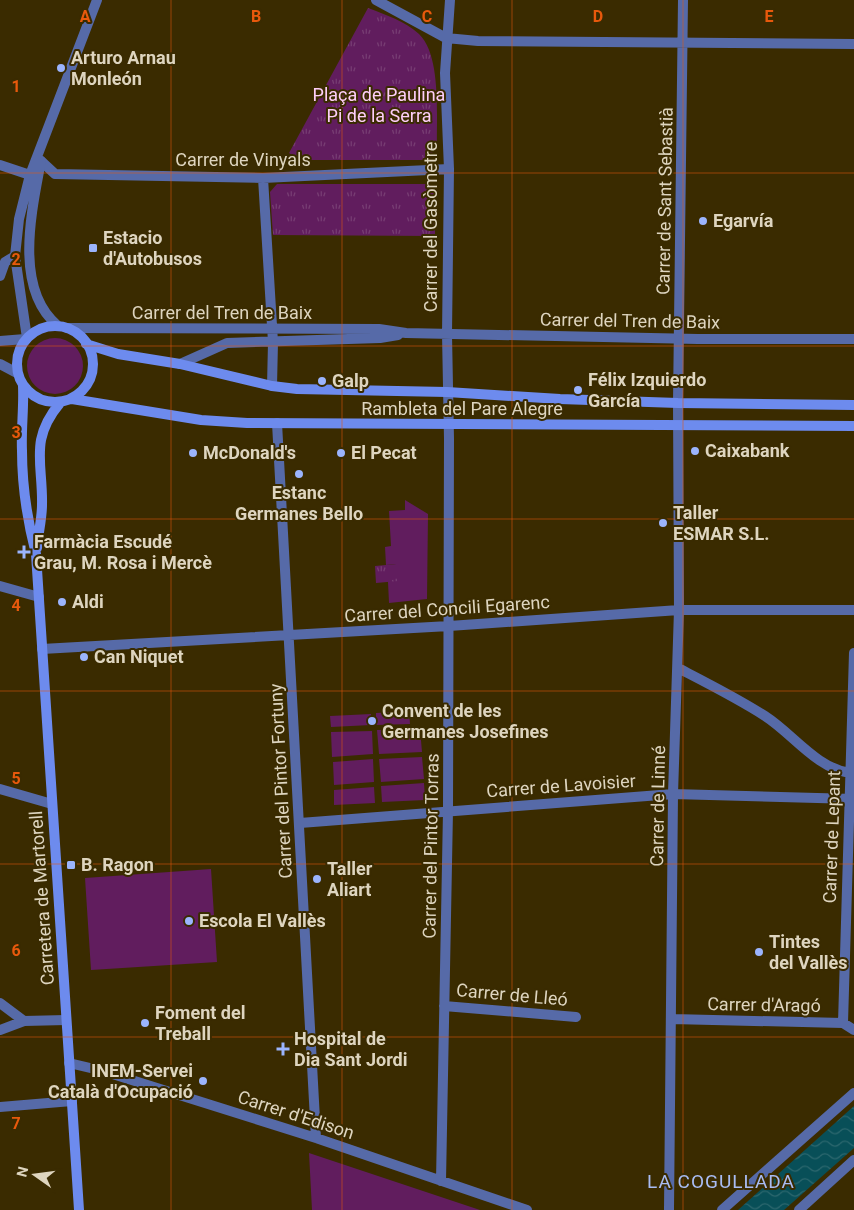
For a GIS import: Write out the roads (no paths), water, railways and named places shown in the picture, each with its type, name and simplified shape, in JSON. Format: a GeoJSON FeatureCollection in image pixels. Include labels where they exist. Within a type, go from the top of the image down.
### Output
{"type":"FeatureCollection","features":[{"type":"Feature","properties":{"kind":"main road"},"geometry":{"type":"LineString","coordinates":[[62,327],[78,334],[86,344],[92,354],[92,372],[84,389],[72,399],[60,403],[51,403],[35,398],[23,386],[17,373],[17,355],[26,338],[39,329],[62,327]]}},
{"type":"Feature","properties":{"kind":"main road","name":"Rambleta del Pare Alegre"},"geometry":{"type":"LineString","coordinates":[[86,344],[118,354],[180,364],[272,386],[297,389],[447,392],[560,399],[678,403],[854,406]]}},
{"type":"Feature","properties":{"kind":"main road","name":"Carretera de Martorell"},"geometry":{"type":"LineString","coordinates":[[23,386],[22,451],[25,512],[36,554]]}},
{"type":"Feature","properties":{"kind":"main road","name":"Rambleta del Pare Alegre"},"geometry":{"type":"LineString","coordinates":[[72,399],[201,420],[277,423],[854,426]]}},
{"type":"Feature","properties":{"kind":"main road","name":"Carretera de Martorell"},"geometry":{"type":"LineString","coordinates":[[60,403],[44,425],[42,433],[39,469],[42,506],[36,554],[79,1210]]}},
{"type":"Feature","properties":{"kind":"street"},"geometry":{"type":"LineString","coordinates":[[0,341],[26,338],[15,256],[20,219],[30,175],[39,159],[97,0]]}},
{"type":"Feature","properties":{"kind":"street"},"geometry":{"type":"LineString","coordinates":[[376,0],[446,38],[478,41],[854,44]]}},
{"type":"Feature","properties":{"kind":"street","name":"Carrer del Gasòmetre"},"geometry":{"type":"LineString","coordinates":[[447,392],[449,169],[446,38],[450,0]]}},
{"type":"Feature","properties":{"kind":"street","name":"Carrer de Sant Sebastià"},"geometry":{"type":"LineString","coordinates":[[678,403],[683,0]]}},
{"type":"Feature","properties":{"kind":"street"},"geometry":{"type":"LineString","coordinates":[[39,159],[28,256],[36,292],[43,309],[62,327]]}},
{"type":"Feature","properties":{"kind":"street","name":"Carrer de Vinyals"},"geometry":{"type":"LineString","coordinates":[[39,159],[55,174],[263,178],[449,169]]}},
{"type":"Feature","properties":{"kind":"street"},"geometry":{"type":"LineString","coordinates":[[0,165],[30,175]]}},
{"type":"Feature","properties":{"kind":"street"},"geometry":{"type":"LineString","coordinates":[[263,178],[273,342],[272,386]]}},
{"type":"Feature","properties":{"kind":"street"},"geometry":{"type":"LineString","coordinates":[[0,276],[5,262],[15,256]]}},
{"type":"Feature","properties":{"kind":"street","name":"Carrer del Tren de Baix"},"geometry":{"type":"LineString","coordinates":[[62,327],[379,330],[447,334],[854,339]]}},
{"type":"Feature","properties":{"kind":"street","name":"Carrer del Tren de Baix"},"geometry":{"type":"LineString","coordinates":[[180,364],[227,343],[380,338],[406,333]]}},
{"type":"Feature","properties":{"kind":"street"},"geometry":{"type":"LineString","coordinates":[[0,364],[17,373]]}},
{"type":"Feature","properties":{"kind":"street","name":"Carrer del Pintor Torras"},"geometry":{"type":"LineString","coordinates":[[441,1181],[448,811],[449,425],[447,392]]}},
{"type":"Feature","properties":{"kind":"street","name":"Carrer de Linné"},"geometry":{"type":"LineString","coordinates":[[669,1210],[674,794],[679,610],[678,403]]}},
{"type":"Feature","properties":{"kind":"street","name":"Carrer del Pintor Fortuny"},"geometry":{"type":"LineString","coordinates":[[277,423],[316,1138]]}},
{"type":"Feature","properties":{"kind":"street"},"geometry":{"type":"LineString","coordinates":[[0,586],[38,597]]}},
{"type":"Feature","properties":{"kind":"street","name":"Carrer del Concili Egarenc"},"geometry":{"type":"LineString","coordinates":[[42,649],[449,626],[679,610],[854,610]]}},
{"type":"Feature","properties":{"kind":"street","name":"Carrer de Lepant"},"geometry":{"type":"LineString","coordinates":[[843,1023],[852,799],[850,772],[854,653]]}},
{"type":"Feature","properties":{"kind":"street"},"geometry":{"type":"LineString","coordinates":[[678,668],[765,716],[823,762],[842,772],[850,772]]}},
{"type":"Feature","properties":{"kind":"street"},"geometry":{"type":"LineString","coordinates":[[0,789],[52,804]]}},
{"type":"Feature","properties":{"kind":"street","name":"Carrer de Lavoisier"},"geometry":{"type":"LineString","coordinates":[[300,823],[674,794],[852,799]]}},
{"type":"Feature","properties":{"kind":"street"},"geometry":{"type":"LineString","coordinates":[[0,1003],[24,1021]]}},
{"type":"Feature","properties":{"kind":"street","name":"Carrer de Lleó"},"geometry":{"type":"LineString","coordinates":[[444,1006],[576,1017]]}},
{"type":"Feature","properties":{"kind":"street","name":"Carrer d'Aragó"},"geometry":{"type":"LineString","coordinates":[[672,1019],[843,1023],[854,1030]]}},
{"type":"Feature","properties":{"kind":"street"},"geometry":{"type":"LineString","coordinates":[[0,1030],[24,1021],[66,1020]]}},
{"type":"Feature","properties":{"kind":"street","name":"Carrer d'Edison"},"geometry":{"type":"LineString","coordinates":[[69,1063],[103,1071],[316,1138],[511,1207],[527,1210]]}},
{"type":"Feature","properties":{"kind":"street"},"geometry":{"type":"LineString","coordinates":[[722,1210],[854,1093]]}},
{"type":"Feature","properties":{"kind":"street"},"geometry":{"type":"LineString","coordinates":[[0,1107],[72,1101]]}},
{"type":"Feature","properties":{"kind":"street"},"geometry":{"type":"LineString","coordinates":[[799,1210],[854,1160]]}},
{"type":"Feature","properties":{"kind":"water"},"geometry":{"type":"Polygon","coordinates":[[[854,1106],[854,1148],[784,1210],[738,1210],[854,1106]]]}},
{"type":"Feature","properties":{"kind":"place","name":"Arturo Arnau Monleón"},"geometry":{"type":"Point","coordinates":[61,68]}},
{"type":"Feature","properties":{"kind":"place","name":"Egarvía"},"geometry":{"type":"Point","coordinates":[703,221]}},
{"type":"Feature","properties":{"kind":"place","name":"Estacio d'Autobusos"},"geometry":{"type":"Point","coordinates":[93,248]}},
{"type":"Feature","properties":{"kind":"place","name":"Galp"},"geometry":{"type":"Point","coordinates":[322,381]}},
{"type":"Feature","properties":{"kind":"place","name":"Félix Izquierdo García"},"geometry":{"type":"Point","coordinates":[578,390]}},
{"type":"Feature","properties":{"kind":"place","name":"Caixabank"},"geometry":{"type":"Point","coordinates":[695,451]}},
{"type":"Feature","properties":{"kind":"place","name":"McDonald's"},"geometry":{"type":"Point","coordinates":[193,453]}},
{"type":"Feature","properties":{"kind":"place","name":"El Pecat"},"geometry":{"type":"Point","coordinates":[341,453]}},
{"type":"Feature","properties":{"kind":"place","name":"Estanc Germanes Bello"},"geometry":{"type":"Point","coordinates":[299,474]}},
{"type":"Feature","properties":{"kind":"place","name":"Taller ESMAR S.L."},"geometry":{"type":"Point","coordinates":[663,523]}},
{"type":"Feature","properties":{"kind":"place","name":"Farmàcia Escudé Grau, M. Rosa i Mercè"},"geometry":{"type":"Point","coordinates":[24,552]}},
{"type":"Feature","properties":{"kind":"place","name":"Aldi"},"geometry":{"type":"Point","coordinates":[62,602]}},
{"type":"Feature","properties":{"kind":"place","name":"Can Niquet"},"geometry":{"type":"Point","coordinates":[84,657]}},
{"type":"Feature","properties":{"kind":"place","name":"Convent de les Germanes Josefines"},"geometry":{"type":"Point","coordinates":[372,721]}},
{"type":"Feature","properties":{"kind":"place","name":"B. Ragon"},"geometry":{"type":"Point","coordinates":[71,865]}},
{"type":"Feature","properties":{"kind":"place","name":"Taller Aliart"},"geometry":{"type":"Point","coordinates":[317,879]}},
{"type":"Feature","properties":{"kind":"place","name":"Escola El Vallès"},"geometry":{"type":"Point","coordinates":[189,921]}},
{"type":"Feature","properties":{"kind":"place","name":"Tintes del Vallès"},"geometry":{"type":"Point","coordinates":[759,952]}},
{"type":"Feature","properties":{"kind":"place","name":"Foment del Treball"},"geometry":{"type":"Point","coordinates":[145,1023]}},
{"type":"Feature","properties":{"kind":"place","name":"Hospital de Dia Sant Jordi"},"geometry":{"type":"Point","coordinates":[283,1049]}},
{"type":"Feature","properties":{"kind":"place","name":"INEM-Servei Català d'Ocupació"},"geometry":{"type":"Point","coordinates":[203,1081]}},
{"type":"Feature","properties":{"kind":"district","name":"LA COGULLADA"},"geometry":{"type":"Point","coordinates":[721,1181]}},
{"type":"Feature","properties":{"kind":"park label","name":"Plaça de Paulina Pi de la Serra"},"geometry":{"type":"Point","coordinates":[379,105]}}]}
